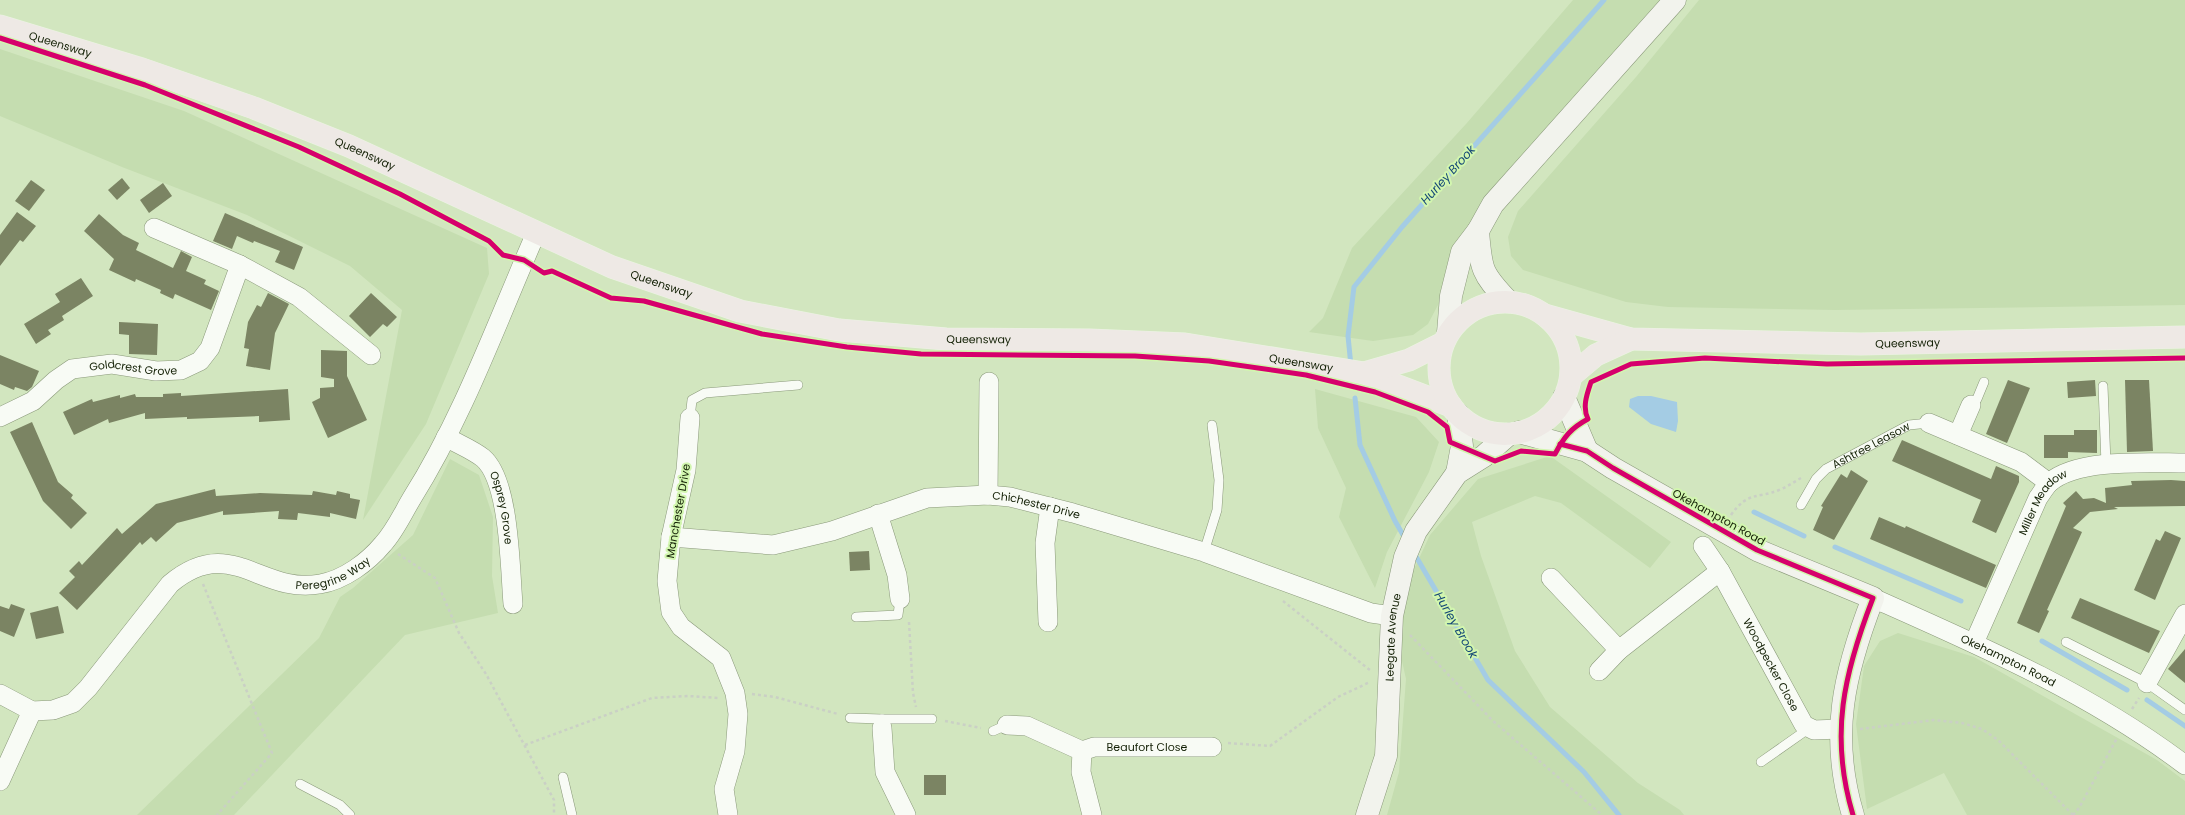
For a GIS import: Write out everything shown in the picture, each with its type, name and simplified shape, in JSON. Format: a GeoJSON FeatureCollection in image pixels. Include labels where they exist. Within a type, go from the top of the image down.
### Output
{"type":"FeatureCollection","features":[{"type":"Feature","properties":{"kind":"main road","name":"Queensway"},"geometry":{"type":"LineString","coordinates":[[0,26],[142,69],[254,108],[349,146],[612,267],[740,311],[839,330],[946,339],[1089,340],[1185,344],[1354,371]]}},
{"type":"Feature","properties":{"kind":"main road"},"geometry":{"type":"LineString","coordinates":[[1454,410],[1441,386],[1438,364],[1446,338],[1464,315],[1485,304],[1508,301],[1528,305],[1545,315],[1630,339]]}},
{"type":"Feature","properties":{"kind":"main road"},"geometry":{"type":"LineString","coordinates":[[1354,371],[1454,410],[1473,426],[1484,430],[1514,433],[1538,425],[1553,413],[1564,397],[1571,376],[1570,353],[1561,332],[1545,315]]}},
{"type":"Feature","properties":{"kind":"main road","name":"Queensway"},"geometry":{"type":"LineString","coordinates":[[1630,339],[1861,344],[2137,340],[2185,337]]}},
{"type":"Feature","properties":{"kind":"main road"},"geometry":{"type":"LineString","coordinates":[[1354,371],[1409,360],[1446,338]]}},
{"type":"Feature","properties":{"kind":"main road"},"geometry":{"type":"LineString","coordinates":[[1571,376],[1596,355],[1630,339]]}},
{"type":"Feature","properties":{"kind":"street"},"geometry":{"type":"LineString","coordinates":[[1446,338],[1451,296],[1462,252],[1478,231],[1493,204],[1675,0]]}},
{"type":"Feature","properties":{"kind":"street"},"geometry":{"type":"LineString","coordinates":[[154,228],[240,265],[299,297],[371,355]]}},
{"type":"Feature","properties":{"kind":"street"},"geometry":{"type":"LineString","coordinates":[[1478,231],[1480,261],[1488,280],[1508,301]]}},
{"type":"Feature","properties":{"kind":"street","name":"Peregrine Way"},"geometry":{"type":"LineString","coordinates":[[32,711],[53,710],[73,703],[88,688],[170,584],[184,572],[196,567],[216,563],[232,563],[276,581],[297,584],[320,584],[343,576],[361,565],[384,544],[428,473],[446,437],[486,354],[536,233]]}},
{"type":"Feature","properties":{"kind":"street","name":"Goldcrest Grove"},"geometry":{"type":"LineString","coordinates":[[0,417],[33,401],[56,380],[72,369],[112,364],[156,371],[181,370],[200,362],[210,348],[240,265]]}},
{"type":"Feature","properties":{"kind":"street"},"geometry":{"type":"LineString","coordinates":[[988,495],[989,382]]}},
{"type":"Feature","properties":{"kind":"street"},"geometry":{"type":"LineString","coordinates":[[1564,397],[1587,451]]}},
{"type":"Feature","properties":{"kind":"street"},"geometry":{"type":"LineString","coordinates":[[1958,435],[1971,405]]}},
{"type":"Feature","properties":{"kind":"street","name":"Leegate Avenue"},"geometry":{"type":"LineString","coordinates":[[1367,815],[1386,756],[1384,678],[1392,616],[1405,557],[1415,535],[1457,473],[1462,446],[1454,410]]}},
{"type":"Feature","properties":{"kind":"street","name":"Manchester Drive"},"geometry":{"type":"LineString","coordinates":[[690,418],[686,470],[671,538],[667,582],[671,612],[681,627],[721,658],[736,696],[738,714],[735,751],[724,789],[728,815]]}},
{"type":"Feature","properties":{"kind":"street","name":"Ashtree Leasow"},"geometry":{"type":"LineString","coordinates":[[1928,423],[2021,462],[2049,483]]}},
{"type":"Feature","properties":{"kind":"street","name":"Leegate Avenue"},"geometry":{"type":"LineString","coordinates":[[1457,473],[1484,456],[1514,433]]}},
{"type":"Feature","properties":{"kind":"street","name":"Okehampton Road"},"geometry":{"type":"LineString","coordinates":[[1514,433],[1587,451],[1613,468],[1757,550],[1873,598],[1974,643],[2042,676],[2125,723],[2185,765]]}},
{"type":"Feature","properties":{"kind":"street","name":"Osprey Grove"},"geometry":{"type":"LineString","coordinates":[[446,437],[484,459],[496,480],[505,506],[513,604]]}},
{"type":"Feature","properties":{"kind":"street","name":"Miller Meadow"},"geometry":{"type":"LineString","coordinates":[[1974,643],[2038,498],[2049,483],[2078,468],[2106,464],[2185,463]]}},
{"type":"Feature","properties":{"kind":"street","name":"Chichester Drive"},"geometry":{"type":"LineString","coordinates":[[671,538],[773,545],[832,531],[926,498],[988,495],[1010,497],[1050,507],[1204,552],[1371,613],[1392,616]]}},
{"type":"Feature","properties":{"kind":"street"},"geometry":{"type":"LineString","coordinates":[[1048,622],[1045,543],[1050,507]]}},
{"type":"Feature","properties":{"kind":"street"},"geometry":{"type":"LineString","coordinates":[[878,514],[897,575],[900,599]]}},
{"type":"Feature","properties":{"kind":"street","name":"Woodpecker Close"},"geometry":{"type":"LineString","coordinates":[[1703,546],[1720,571],[1804,725],[1808,728]]}},
{"type":"Feature","properties":{"kind":"street"},"geometry":{"type":"LineString","coordinates":[[1599,671],[1619,650],[1720,571]]}},
{"type":"Feature","properties":{"kind":"street"},"geometry":{"type":"LineString","coordinates":[[1551,578],[1619,650]]}},
{"type":"Feature","properties":{"kind":"street"},"geometry":{"type":"LineString","coordinates":[[1853,815],[1842,765],[1840,729],[1842,705],[1846,682],[1873,598]]}},
{"type":"Feature","properties":{"kind":"street"},"geometry":{"type":"LineString","coordinates":[[2147,683],[2185,614]]}},
{"type":"Feature","properties":{"kind":"street"},"geometry":{"type":"LineString","coordinates":[[0,694],[32,711],[0,781]]}},
{"type":"Feature","properties":{"kind":"street"},"geometry":{"type":"LineString","coordinates":[[882,724],[885,772],[906,815]]}},
{"type":"Feature","properties":{"kind":"street"},"geometry":{"type":"LineString","coordinates":[[1000,728],[1027,726],[1082,751],[1081,772],[1092,815]]}},
{"type":"Feature","properties":{"kind":"street"},"geometry":{"type":"LineString","coordinates":[[1808,728],[1814,730],[1840,729]]}},
{"type":"Feature","properties":{"kind":"street","name":"Beaufort Close"},"geometry":{"type":"LineString","coordinates":[[1082,751],[1094,747],[1218,745]]}},
{"type":"Feature","properties":{"kind":"lane"},"geometry":{"type":"LineString","coordinates":[[1971,405],[1977,398],[1984,382]]}},
{"type":"Feature","properties":{"kind":"lane"},"geometry":{"type":"LineString","coordinates":[[690,418],[692,400],[705,393],[798,385]]}},
{"type":"Feature","properties":{"kind":"lane"},"geometry":{"type":"LineString","coordinates":[[2103,386],[2106,464]]}},
{"type":"Feature","properties":{"kind":"lane","name":"Ashtree Leasow"},"geometry":{"type":"LineString","coordinates":[[1801,505],[1816,479],[1826,469],[1909,425],[1928,423]]}},
{"type":"Feature","properties":{"kind":"lane"},"geometry":{"type":"LineString","coordinates":[[1204,552],[1217,510],[1219,480],[1212,425]]}},
{"type":"Feature","properties":{"kind":"lane"},"geometry":{"type":"LineString","coordinates":[[856,617],[898,615],[900,599]]}},
{"type":"Feature","properties":{"kind":"lane"},"geometry":{"type":"LineString","coordinates":[[2066,642],[2147,683],[2185,710]]}},
{"type":"Feature","properties":{"kind":"lane"},"geometry":{"type":"LineString","coordinates":[[850,718],[882,724],[918,719],[932,719]]}},
{"type":"Feature","properties":{"kind":"lane"},"geometry":{"type":"LineString","coordinates":[[1761,762],[1808,728]]}},
{"type":"Feature","properties":{"kind":"lane"},"geometry":{"type":"LineString","coordinates":[[563,777],[572,815]]}},
{"type":"Feature","properties":{"kind":"lane"},"geometry":{"type":"LineString","coordinates":[[300,784],[340,805],[350,815]]}},
{"type":"Feature","properties":{"kind":"path"},"geometry":{"type":"LineString","coordinates":[[384,544],[435,578],[459,633],[486,674],[554,800],[554,815]]}},
{"type":"Feature","properties":{"kind":"path"},"geometry":{"type":"LineString","coordinates":[[196,567],[272,753],[217,815]]}},
{"type":"Feature","properties":{"kind":"path"},"geometry":{"type":"LineString","coordinates":[[900,599],[908,605],[913,693],[918,719]]}},
{"type":"Feature","properties":{"kind":"path"},"geometry":{"type":"LineString","coordinates":[[1282,600],[1384,678]]}},
{"type":"Feature","properties":{"kind":"path"},"geometry":{"type":"LineString","coordinates":[[1392,616],[1493,721],[1602,815]]}},
{"type":"Feature","properties":{"kind":"path"},"geometry":{"type":"LineString","coordinates":[[1218,745],[1270,746],[1338,697],[1384,678]]}},
{"type":"Feature","properties":{"kind":"path"},"geometry":{"type":"LineString","coordinates":[[1840,729],[1872,728],[1934,720],[1962,723],[1982,729],[1998,740],[2073,815],[2079,808],[2147,683]]}},
{"type":"Feature","properties":{"kind":"path"},"geometry":{"type":"LineString","coordinates":[[524,745],[652,698],[688,696],[775,696],[850,718]]}},
{"type":"Feature","properties":{"kind":"path"},"geometry":{"type":"LineString","coordinates":[[932,719],[1000,728]]}},
{"type":"Feature","properties":{"kind":"green space"},"geometry":{"type":"Polygon","coordinates":[[[1573,0],[1668,0],[1506,176],[1461,236],[1449,263],[1439,303],[1428,324],[1413,335],[1373,341],[1309,332],[1323,318],[1352,248],[1466,124],[1573,0]]]}},
{"type":"Feature","properties":{"kind":"green space"},"geometry":{"type":"Polygon","coordinates":[[[1699,0],[2185,0],[2185,305],[1835,310],[1668,307],[1626,302],[1523,270],[1511,256],[1508,237],[1518,211],[1636,77],[1699,0]]]}},
{"type":"Feature","properties":{"kind":"green space"},"geometry":{"type":"Polygon","coordinates":[[[0,49],[184,111],[487,248],[489,274],[426,424],[363,520],[402,310],[350,266],[247,215],[122,167],[0,116],[0,49]]]}},
{"type":"Feature","properties":{"kind":"green space"},"geometry":{"type":"Polygon","coordinates":[[[1315,389],[1416,417],[1439,442],[1429,472],[1387,552],[1375,588],[1339,517],[1346,488],[1318,428],[1315,389]]]}},
{"type":"Feature","properties":{"kind":"green space"},"geometry":{"type":"Polygon","coordinates":[[[1550,456],[1671,542],[1650,568],[1561,503],[1535,496],[1472,522],[1481,556],[1515,651],[1550,707],[1638,783],[1680,810],[1684,815],[1387,815],[1399,772],[1406,679],[1392,616],[1430,535],[1478,479],[1550,456]]]}},
{"type":"Feature","properties":{"kind":"green space"},"geometry":{"type":"Polygon","coordinates":[[[450,459],[479,475],[493,517],[492,576],[498,613],[405,635],[234,815],[137,815],[319,638],[340,597],[353,588],[413,535],[450,459]]]}},
{"type":"Feature","properties":{"kind":"green space"},"geometry":{"type":"Polygon","coordinates":[[[1898,633],[1974,657],[2157,760],[2185,781],[2185,815],[1967,815],[1944,773],[1867,809],[1856,724],[1864,666],[1880,641],[1898,633]]]}},
{"type":"Feature","properties":{"kind":"water"},"geometry":{"type":"Polygon","coordinates":[[[1638,396],[1651,396],[1677,402],[1678,421],[1676,432],[1651,424],[1629,407],[1630,399],[1638,396]]]}},
{"type":"Feature","properties":{"kind":"building"},"geometry":{"type":"Polygon","coordinates":[[[122,178],[130,188],[117,200],[108,190],[122,178]]]}},
{"type":"Feature","properties":{"kind":"building"},"geometry":{"type":"Polygon","coordinates":[[[31,180],[45,190],[29,211],[15,201],[31,180]]]}},
{"type":"Feature","properties":{"kind":"building"},"geometry":{"type":"Polygon","coordinates":[[[163,183],[172,196],[149,213],[140,200],[163,183]]]}},
{"type":"Feature","properties":{"kind":"building"},"geometry":{"type":"Polygon","coordinates":[[[17,212],[36,226],[23,242],[20,240],[0,266],[0,235],[17,212]]]}},
{"type":"Feature","properties":{"kind":"building"},"geometry":{"type":"Polygon","coordinates":[[[225,213],[303,247],[294,270],[275,262],[280,251],[254,241],[253,243],[237,236],[232,249],[213,241],[225,213]]]}},
{"type":"Feature","properties":{"kind":"building"},"geometry":{"type":"Polygon","coordinates":[[[99,214],[123,235],[139,243],[136,250],[173,268],[181,251],[192,257],[186,271],[206,280],[204,284],[219,291],[211,310],[175,294],[173,299],[160,293],[161,290],[136,279],[135,282],[109,270],[114,259],[84,231],[99,214]]]}},
{"type":"Feature","properties":{"kind":"building"},"geometry":{"type":"Polygon","coordinates":[[[81,278],[93,296],[62,316],[64,320],[48,330],[51,334],[36,344],[24,324],[60,302],[55,294],[81,278]]]}},
{"type":"Feature","properties":{"kind":"building"},"geometry":{"type":"Polygon","coordinates":[[[268,293],[289,304],[275,333],[270,370],[246,366],[249,349],[244,348],[248,322],[257,305],[261,307],[268,293]]]}},
{"type":"Feature","properties":{"kind":"building"},"geometry":{"type":"Polygon","coordinates":[[[371,293],[397,317],[387,327],[383,324],[370,337],[349,316],[371,293]]]}},
{"type":"Feature","properties":{"kind":"building"},"geometry":{"type":"Polygon","coordinates":[[[119,322],[158,324],[157,355],[129,354],[129,335],[119,334],[119,322]]]}},
{"type":"Feature","properties":{"kind":"building"},"geometry":{"type":"Polygon","coordinates":[[[321,350],[347,351],[347,376],[367,420],[328,438],[312,402],[320,398],[320,388],[334,387],[334,379],[321,377],[321,350]]]}},
{"type":"Feature","properties":{"kind":"building"},"geometry":{"type":"Polygon","coordinates":[[[0,355],[39,371],[32,387],[27,391],[15,387],[14,390],[0,384],[0,355]]]}},
{"type":"Feature","properties":{"kind":"building"},"geometry":{"type":"Polygon","coordinates":[[[2008,380],[2030,388],[2007,443],[1986,434],[2008,380]]]}},
{"type":"Feature","properties":{"kind":"building"},"geometry":{"type":"Polygon","coordinates":[[[2095,380],[2096,396],[2068,398],[2067,382],[2095,380]]]}},
{"type":"Feature","properties":{"kind":"building"},"geometry":{"type":"Polygon","coordinates":[[[2125,380],[2149,380],[2153,451],[2127,452],[2125,380]]]}},
{"type":"Feature","properties":{"kind":"building"},"geometry":{"type":"Polygon","coordinates":[[[288,389],[290,420],[259,422],[259,416],[145,419],[145,413],[109,423],[108,419],[74,435],[63,412],[92,399],[93,402],[120,395],[120,398],[135,394],[136,397],[163,397],[163,394],[181,393],[181,396],[288,389]]]}},
{"type":"Feature","properties":{"kind":"building"},"geometry":{"type":"Polygon","coordinates":[[[32,422],[58,482],[73,495],[71,498],[87,513],[71,529],[43,501],[10,432],[32,422]]]}},
{"type":"Feature","properties":{"kind":"building"},"geometry":{"type":"Polygon","coordinates":[[[2074,430],[2097,430],[2097,453],[2068,452],[2068,458],[2044,458],[2044,435],[2074,435],[2074,430]]]}},
{"type":"Feature","properties":{"kind":"building"},"geometry":{"type":"Polygon","coordinates":[[[1902,440],[1991,479],[1996,466],[2019,476],[2019,482],[1996,533],[1972,522],[1981,500],[1892,461],[1902,440]]]}},
{"type":"Feature","properties":{"kind":"building"},"geometry":{"type":"Polygon","coordinates":[[[1851,470],[1868,481],[1834,540],[1813,530],[1823,507],[1821,506],[1841,474],[1847,478],[1851,470]]]}},
{"type":"Feature","properties":{"kind":"building"},"geometry":{"type":"Polygon","coordinates":[[[2131,481],[2185,481],[2185,506],[2114,507],[2118,509],[2090,512],[2073,528],[2082,532],[2047,610],[2049,611],[2039,633],[2017,623],[2066,506],[2063,503],[2076,491],[2083,499],[2094,498],[2106,503],[2105,488],[2132,485],[2131,481]]]}},
{"type":"Feature","properties":{"kind":"building"},"geometry":{"type":"Polygon","coordinates":[[[215,489],[216,496],[260,493],[312,495],[313,491],[336,495],[337,491],[350,494],[350,498],[360,500],[356,519],[330,513],[330,517],[298,513],[297,520],[278,519],[279,511],[223,515],[223,511],[177,523],[156,542],[151,537],[142,545],[140,542],[77,610],[59,593],[75,577],[69,571],[79,561],[82,565],[117,528],[122,534],[156,504],[215,489]]]}},
{"type":"Feature","properties":{"kind":"building"},"geometry":{"type":"Polygon","coordinates":[[[1879,517],[1905,528],[1906,526],[1996,565],[1986,588],[1870,539],[1879,517]]]}},
{"type":"Feature","properties":{"kind":"building"},"geometry":{"type":"Polygon","coordinates":[[[2165,531],[2181,538],[2155,600],[2134,590],[2156,539],[2160,541],[2165,531]]]}},
{"type":"Feature","properties":{"kind":"building"},"geometry":{"type":"Polygon","coordinates":[[[869,551],[870,570],[850,571],[849,552],[869,551]]]}},
{"type":"Feature","properties":{"kind":"building"},"geometry":{"type":"Polygon","coordinates":[[[2080,598],[2160,631],[2149,653],[2071,618],[2080,598]]]}},
{"type":"Feature","properties":{"kind":"building"},"geometry":{"type":"Polygon","coordinates":[[[11,604],[25,609],[14,637],[0,631],[0,606],[9,609],[11,604]]]}},
{"type":"Feature","properties":{"kind":"building"},"geometry":{"type":"Polygon","coordinates":[[[58,606],[64,633],[36,639],[30,613],[58,606]]]}},
{"type":"Feature","properties":{"kind":"building"},"geometry":{"type":"Polygon","coordinates":[[[2185,649],[2185,683],[2168,669],[2185,649]]]}},
{"type":"Feature","properties":{"kind":"building"},"geometry":{"type":"Polygon","coordinates":[[[924,775],[946,775],[946,795],[924,795],[924,775]]]}},
{"type":"Feature","properties":{"kind":"waterway","name":"Hurley Brook"},"geometry":{"type":"LineString","coordinates":[[1351,366],[1348,336],[1354,287],[1402,227],[1604,0]]}},
{"type":"Feature","properties":{"kind":"waterway","name":"Hurley Brook"},"geometry":{"type":"LineString","coordinates":[[1355,398],[1360,445],[1395,521],[1406,540]]}},
{"type":"Feature","properties":{"kind":"waterway"},"geometry":{"type":"LineString","coordinates":[[1754,512],[1804,536]]}},
{"type":"Feature","properties":{"kind":"waterway"},"geometry":{"type":"LineString","coordinates":[[1835,547],[1961,601]]}},
{"type":"Feature","properties":{"kind":"waterway","name":"Hurley Brook"},"geometry":{"type":"LineString","coordinates":[[1414,553],[1488,680],[1584,772],[1619,815]]}},
{"type":"Feature","properties":{"kind":"waterway"},"geometry":{"type":"LineString","coordinates":[[2042,641],[2127,690]]}},
{"type":"Feature","properties":{"kind":"waterway"},"geometry":{"type":"LineString","coordinates":[[2147,700],[2185,726]]}},
{"type":"Feature","properties":{"kind":"cycle path"},"geometry":{"type":"LineString","coordinates":[[0,38],[145,85],[299,147],[400,194],[489,241],[503,255],[524,260],[544,273],[552,271],[611,298],[644,301],[762,334],[847,347],[921,354],[1135,356],[1209,361],[1306,375],[1375,392],[1428,412],[1447,427],[1450,442],[1495,461],[1521,451],[1555,454],[1568,434],[1588,419],[1585,405],[1591,382],[1631,364],[1705,358],[1827,364],[2185,358]]}},
{"type":"Feature","properties":{"kind":"cycle path"},"geometry":{"type":"LineString","coordinates":[[1560,444],[1587,451],[1613,468],[1757,550],[1873,598],[1854,652],[1843,705],[1841,731],[1842,758],[1846,786],[1853,815]]}}]}
